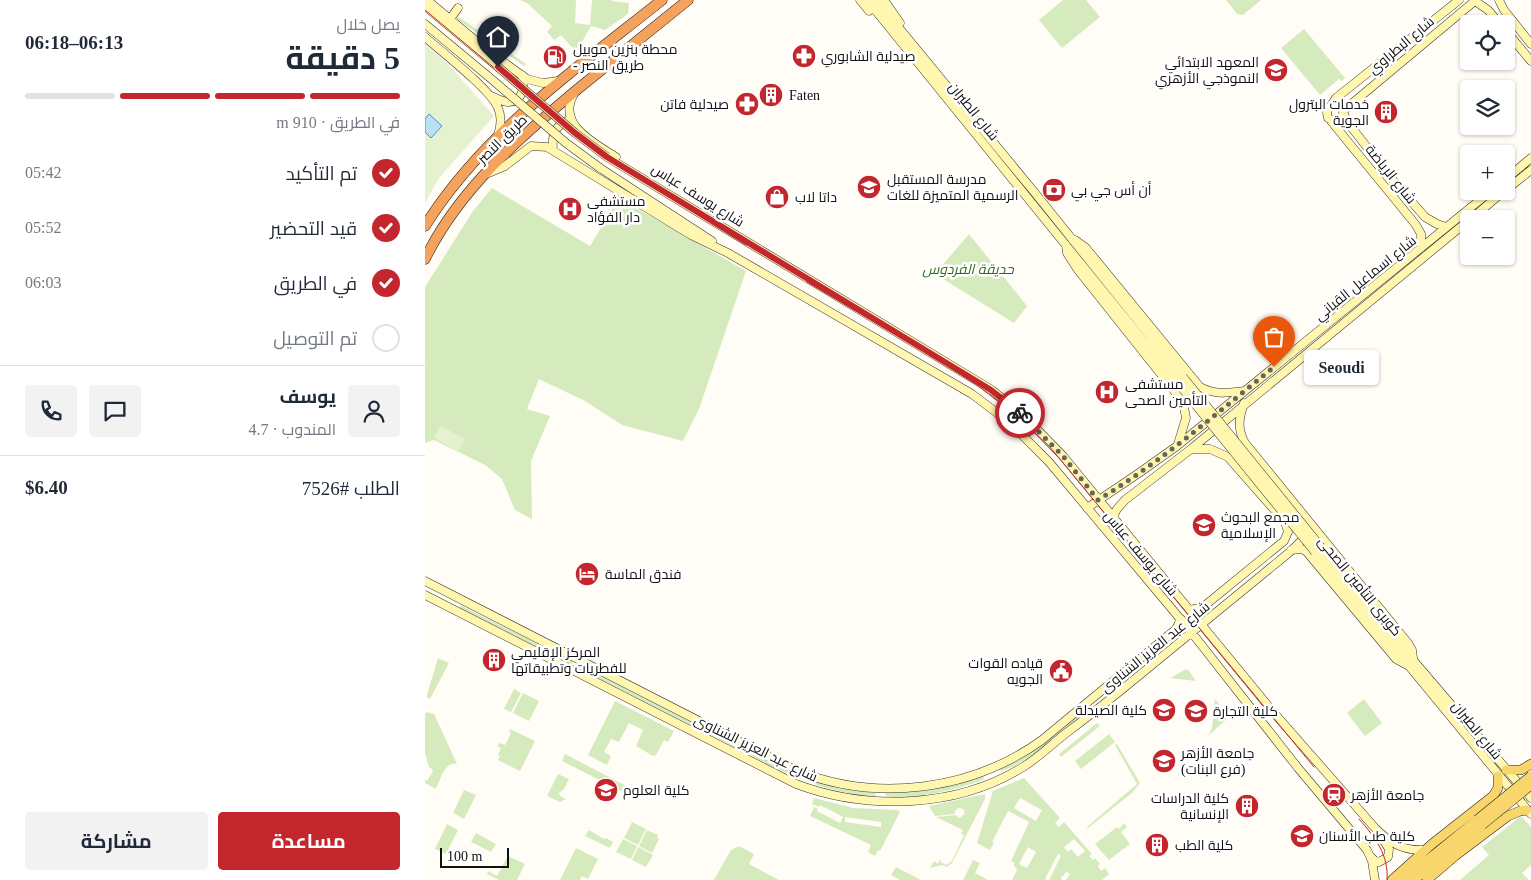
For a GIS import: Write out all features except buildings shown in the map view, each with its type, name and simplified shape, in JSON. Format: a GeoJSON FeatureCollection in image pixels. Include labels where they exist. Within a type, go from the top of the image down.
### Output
{"type":"FeatureCollection","features":[{"type":"Feature","properties":{"kind":"highway","name":"طريق النصر"},"geometry":{"type":"LineString","coordinates":[[425,226],[451,190],[513,121],[558,82],[663,0]]}},
{"type":"Feature","properties":{"kind":"highway","name":"طريق النصر"},"geometry":{"type":"LineString","coordinates":[[425,259],[450,217],[485,174],[559,104],[688,0]]}},
{"type":"Feature","properties":{"kind":"highway"},"geometry":{"type":"LineString","coordinates":[[547,91],[545,98],[547,102],[553,106],[559,104]]}},
{"type":"Feature","properties":{"kind":"highway"},"geometry":{"type":"LineString","coordinates":[[513,121],[523,122],[527,128],[527,133]]}},
{"type":"Feature","properties":{"kind":"main road"},"geometry":{"type":"LineString","coordinates":[[1508,772],[1531,764]]}},
{"type":"Feature","properties":{"kind":"main road"},"geometry":{"type":"LineString","coordinates":[[1427,880],[1531,776]]}},
{"type":"Feature","properties":{"kind":"main road"},"geometry":{"type":"LineString","coordinates":[[1392,880],[1425,850],[1495,794],[1500,778]]}},
{"type":"Feature","properties":{"kind":"main road"},"geometry":{"type":"LineString","coordinates":[[1414,880],[1531,785]]}},
{"type":"Feature","properties":{"kind":"main road"},"geometry":{"type":"LineString","coordinates":[[1479,807],[1485,810],[1491,822],[1483,825]]}},
{"type":"Feature","properties":{"kind":"main road"},"geometry":{"type":"LineString","coordinates":[[1403,880],[1483,825],[1530,809]]}},
{"type":"Feature","properties":{"kind":"street"},"geometry":{"type":"LineString","coordinates":[[427,0],[488,51],[527,79],[543,83],[558,82]]}},
{"type":"Feature","properties":{"kind":"street","name":"شارع الطيران"},"geometry":{"type":"LineString","coordinates":[[860,0],[886,31],[900,34]]}},
{"type":"Feature","properties":{"kind":"street"},"geometry":{"type":"LineString","coordinates":[[867,0],[900,34]]}},
{"type":"Feature","properties":{"kind":"street"},"geometry":{"type":"LineString","coordinates":[[876,0],[900,34]]}},
{"type":"Feature","properties":{"kind":"street","name":"شارع الطيران"},"geometry":{"type":"LineString","coordinates":[[884,0],[899,20],[900,34],[1068,241]]}},
{"type":"Feature","properties":{"kind":"street","name":"شارع البطراوي"},"geometry":{"type":"LineString","coordinates":[[1331,106],[1336,98],[1459,0]]}},
{"type":"Feature","properties":{"kind":"street"},"geometry":{"type":"LineString","coordinates":[[1475,0],[1492,14],[1494,6],[1500,3],[1531,44]]}},
{"type":"Feature","properties":{"kind":"street","name":"شارع البطراوي"},"geometry":{"type":"LineString","coordinates":[[1343,113],[1475,0]]}},
{"type":"Feature","properties":{"kind":"street"},"geometry":{"type":"LineString","coordinates":[[425,6],[575,133],[607,157],[745,241]]}},
{"type":"Feature","properties":{"kind":"street"},"geometry":{"type":"LineString","coordinates":[[450,19],[458,8]]}},
{"type":"Feature","properties":{"kind":"street"},"geometry":{"type":"LineString","coordinates":[[425,24],[566,143],[599,168],[706,236],[728,253]]}},
{"type":"Feature","properties":{"kind":"street"},"geometry":{"type":"LineString","coordinates":[[425,37],[491,96],[497,105],[501,118],[501,127],[496,139]]}},
{"type":"Feature","properties":{"kind":"street"},"geometry":{"type":"LineString","coordinates":[[1515,42],[1531,61]]}},
{"type":"Feature","properties":{"kind":"street"},"geometry":{"type":"LineString","coordinates":[[491,96],[508,102],[517,99],[522,94],[524,88],[522,75]]}},
{"type":"Feature","properties":{"kind":"street"},"geometry":{"type":"LineString","coordinates":[[553,150],[553,136],[556,129],[564,122],[571,120],[569,103],[579,89]]}},
{"type":"Feature","properties":{"kind":"street"},"geometry":{"type":"LineString","coordinates":[[1331,106],[1339,106],[1343,113],[1338,121],[1331,121],[1327,117],[1331,106]]}},
{"type":"Feature","properties":{"kind":"street","name":"شارع الرياضة"},"geometry":{"type":"LineString","coordinates":[[1343,113],[1396,184],[1425,217],[1447,227]]}},
{"type":"Feature","properties":{"kind":"street","name":"شارع يوسف عباس"},"geometry":{"type":"LineString","coordinates":[[571,120],[578,130],[602,148],[734,230],[745,241],[991,390],[1027,419],[1113,517],[1275,713],[1375,828],[1395,845],[1410,850],[1425,850]]}},
{"type":"Feature","properties":{"kind":"street","name":"شارع الرياضة"},"geometry":{"type":"LineString","coordinates":[[1331,121],[1417,226],[1421,234],[1421,248]]}},
{"type":"Feature","properties":{"kind":"street","name":"شارع يوسف عباس"},"geometry":{"type":"LineString","coordinates":[[485,174],[505,166],[531,146],[542,146],[553,150],[691,234],[728,253],[905,355],[992,408],[1038,450],[1192,632],[1298,768],[1370,855],[1374,867],[1375,880]]}},
{"type":"Feature","properties":{"kind":"street"},"geometry":{"type":"LineString","coordinates":[[1515,171],[1531,158]]}},
{"type":"Feature","properties":{"kind":"street","name":"شارع اسماعيل القباني"},"geometry":{"type":"LineString","coordinates":[[1515,182],[1531,170]]}},
{"type":"Feature","properties":{"kind":"street","name":"شارع اسماعيل القباني"},"geometry":{"type":"LineString","coordinates":[[1087,508],[1177,446],[1480,200]]}},
{"type":"Feature","properties":{"kind":"street","name":"شارع اسماعيل القباني"},"geometry":{"type":"LineString","coordinates":[[1482,210],[1494,200]]}},
{"type":"Feature","properties":{"kind":"street"},"geometry":{"type":"LineString","coordinates":[[1417,226],[1423,226],[1426,222],[1425,217]]}},
{"type":"Feature","properties":{"kind":"street","name":"شارع اسماعيل القباني"},"geometry":{"type":"LineString","coordinates":[[1113,517],[1125,500],[1191,449],[1460,228]]}},
{"type":"Feature","properties":{"kind":"street"},"geometry":{"type":"LineString","coordinates":[[1177,446],[1186,418],[1183,402],[1078,270],[1067,253],[1068,241],[1077,241],[1086,248],[1200,387],[1220,394],[1245,391]]}},
{"type":"Feature","properties":{"kind":"street","name":"كوبرى التأمين الصحى"},"geometry":{"type":"LineString","coordinates":[[1068,241],[1411,662]]}},
{"type":"Feature","properties":{"kind":"street"},"geometry":{"type":"LineString","coordinates":[[1183,402],[1189,404],[1197,400],[1201,395],[1200,387]]}},
{"type":"Feature","properties":{"kind":"street"},"geometry":{"type":"LineString","coordinates":[[1245,403],[1240,414],[1239,424],[1240,434],[1245,443],[1408,643],[1412,650],[1411,662],[1404,664],[1396,659],[1304,549]]}},
{"type":"Feature","properties":{"kind":"street"},"geometry":{"type":"LineString","coordinates":[[1191,449],[1210,449],[1228,457],[1228,450],[1233,444],[1245,443]]}},
{"type":"Feature","properties":{"kind":"street","name":"شارع عبد العزيز الشناوى"},"geometry":{"type":"LineString","coordinates":[[1189,610],[1203,607],[1286,538],[1289,532],[1285,522],[1228,457]]}},
{"type":"Feature","properties":{"kind":"street"},"geometry":{"type":"LineString","coordinates":[[1118,488],[1119,495],[1125,500]]}},
{"type":"Feature","properties":{"kind":"street","name":"شارع عبد العزيز الشناوى"},"geometry":{"type":"LineString","coordinates":[[425,595],[796,784],[845,798],[881,802],[914,800],[970,790],[1022,767],[1099,709],[1291,550],[1305,538],[1310,525]]}},
{"type":"Feature","properties":{"kind":"street"},"geometry":{"type":"LineString","coordinates":[[1304,549],[1311,540],[1320,537]]}},
{"type":"Feature","properties":{"kind":"street"},"geometry":{"type":"LineString","coordinates":[[1291,550],[1304,549]]}},
{"type":"Feature","properties":{"kind":"street"},"geometry":{"type":"LineString","coordinates":[[425,595],[428,582]]}},
{"type":"Feature","properties":{"kind":"street","name":"شارع عبد العزيز الشناوى"},"geometry":{"type":"LineString","coordinates":[[428,582],[780,762],[812,776],[845,784],[883,789],[936,785],[989,769],[1011,760],[1030,748],[1176,629],[1181,619]]}},
{"type":"Feature","properties":{"kind":"street"},"geometry":{"type":"LineString","coordinates":[[453,610],[458,598]]}},
{"type":"Feature","properties":{"kind":"street"},"geometry":{"type":"LineString","coordinates":[[1203,607],[1205,613],[1213,615]]}},
{"type":"Feature","properties":{"kind":"street"},"geometry":{"type":"LineString","coordinates":[[574,672],[580,660]]}},
{"type":"Feature","properties":{"kind":"street","name":"شارع الطيران"},"geometry":{"type":"LineString","coordinates":[[1411,662],[1531,798]]}},
{"type":"Feature","properties":{"kind":"street","name":"شارع الطيران"},"geometry":{"type":"LineString","coordinates":[[1411,662],[1500,778],[1530,809]]}},
{"type":"Feature","properties":{"kind":"street"},"geometry":{"type":"LineString","coordinates":[[1111,682],[1119,692]]}},
{"type":"Feature","properties":{"kind":"street"},"geometry":{"type":"LineString","coordinates":[[1091,699],[1099,709]]}},
{"type":"Feature","properties":{"kind":"street"},"geometry":{"type":"LineString","coordinates":[[745,758],[750,746]]}},
{"type":"Feature","properties":{"kind":"street"},"geometry":{"type":"LineString","coordinates":[[989,769],[991,782]]}},
{"type":"Feature","properties":{"kind":"street"},"geometry":{"type":"LineString","coordinates":[[1500,778],[1509,781],[1511,777],[1508,772]]}},
{"type":"Feature","properties":{"kind":"street"},"geometry":{"type":"LineString","coordinates":[[881,802],[883,789]]}},
{"type":"Feature","properties":{"kind":"street"},"geometry":{"type":"LineString","coordinates":[[1370,855],[1379,862],[1386,859],[1389,853],[1388,847],[1375,828]]}},
{"type":"Feature","properties":{"kind":"green space"},"geometry":{"type":"Polygon","coordinates":[[[520,0],[576,0],[575,23],[590,25],[592,0],[612,0],[629,3],[628,14],[605,30],[591,26],[576,52],[561,35],[554,40],[547,32],[552,26],[527,3],[520,0]]]}},
{"type":"Feature","properties":{"kind":"green space"},"geometry":{"type":"Polygon","coordinates":[[[1063,0],[1086,0],[1100,17],[1062,48],[1039,20],[1063,0]]]}},
{"type":"Feature","properties":{"kind":"green space"},"geometry":{"type":"Polygon","coordinates":[[[1226,0],[1261,0],[1243,15],[1237,14],[1226,0]]]}},
{"type":"Feature","properties":{"kind":"green space"},"geometry":{"type":"Polygon","coordinates":[[[459,17],[526,64],[524,66],[457,19],[459,17]]]}},
{"type":"Feature","properties":{"kind":"green space"},"geometry":{"type":"Polygon","coordinates":[[[1304,29],[1345,78],[1342,81],[1339,79],[1320,95],[1281,48],[1304,29]]]}},
{"type":"Feature","properties":{"kind":"green space"},"geometry":{"type":"Polygon","coordinates":[[[425,44],[448,64],[494,116],[439,178],[425,203],[425,44]]]}},
{"type":"Feature","properties":{"kind":"green space"},"geometry":{"type":"Polygon","coordinates":[[[492,188],[590,246],[619,198],[746,271],[699,409],[683,441],[622,425],[585,401],[539,379],[527,409],[550,416],[531,461],[532,519],[515,510],[502,479],[485,465],[434,440],[425,443],[425,287],[473,211],[492,188]]]}},
{"type":"Feature","properties":{"kind":"green space","name":"حديقة الفردوس"},"geometry":{"type":"Polygon","coordinates":[[[969,234],[1027,306],[1014,323],[935,274],[969,234]]]}},
{"type":"Feature","properties":{"kind":"green space"},"geometry":{"type":"Polygon","coordinates":[[[440,426],[465,439],[458,451],[434,438],[440,426]]]}},
{"type":"Feature","properties":{"kind":"green space"},"geometry":{"type":"Polygon","coordinates":[[[460,605],[573,663],[570,664],[460,608],[460,605]]]}},
{"type":"Feature","properties":{"kind":"green space"},"geometry":{"type":"Polygon","coordinates":[[[1180,629],[1182,632],[1119,685],[1117,682],[1180,629]]]}},
{"type":"Feature","properties":{"kind":"green space"},"geometry":{"type":"Polygon","coordinates":[[[438,658],[449,663],[430,699],[427,695],[438,658]]]}},
{"type":"Feature","properties":{"kind":"green space"},"geometry":{"type":"Polygon","coordinates":[[[584,666],[743,747],[743,750],[582,670],[581,668],[584,666]]]}},
{"type":"Feature","properties":{"kind":"green space"},"geometry":{"type":"Polygon","coordinates":[[[1186,669],[1196,681],[1170,678],[1186,669]]]}},
{"type":"Feature","properties":{"kind":"green space"},"geometry":{"type":"Polygon","coordinates":[[[514,689],[521,693],[511,712],[504,709],[514,689]]]}},
{"type":"Feature","properties":{"kind":"green space"},"geometry":{"type":"Polygon","coordinates":[[[523,693],[539,701],[529,721],[513,713],[523,693]]]}},
{"type":"Feature","properties":{"kind":"green space"},"geometry":{"type":"Polygon","coordinates":[[[1215,699],[1229,717],[1208,736],[1212,728],[1215,699]]]}},
{"type":"Feature","properties":{"kind":"green space"},"geometry":{"type":"Polygon","coordinates":[[[1364,699],[1382,723],[1365,736],[1347,713],[1364,699]]]}},
{"type":"Feature","properties":{"kind":"green space"},"geometry":{"type":"Polygon","coordinates":[[[615,701],[674,731],[668,742],[664,740],[656,755],[653,756],[636,746],[643,730],[629,723],[619,742],[611,739],[604,752],[611,756],[607,765],[588,755],[615,701]]]}},
{"type":"Feature","properties":{"kind":"green space"},"geometry":{"type":"Polygon","coordinates":[[[1087,707],[1090,710],[1033,755],[1010,768],[1000,771],[1001,768],[1029,753],[1087,707]]]}},
{"type":"Feature","properties":{"kind":"green space"},"geometry":{"type":"Polygon","coordinates":[[[427,712],[434,714],[457,764],[446,768],[436,789],[425,783],[425,780],[427,781],[433,771],[429,767],[425,753],[425,714],[427,712]]]}},
{"type":"Feature","properties":{"kind":"green space"},"geometry":{"type":"Polygon","coordinates":[[[1097,723],[1100,726],[1061,757],[1059,754],[1097,723]]]}},
{"type":"Feature","properties":{"kind":"green space"},"geometry":{"type":"Polygon","coordinates":[[[510,729],[535,741],[520,771],[498,760],[501,748],[497,746],[500,743],[505,745],[511,733],[509,732],[510,729]]]}},
{"type":"Feature","properties":{"kind":"green space"},"geometry":{"type":"Polygon","coordinates":[[[1109,734],[1115,742],[1081,769],[1075,761],[1109,734]]]}},
{"type":"Feature","properties":{"kind":"green space"},"geometry":{"type":"Polygon","coordinates":[[[1117,744],[1140,783],[1133,792],[1087,829],[1088,826],[1137,784],[1115,745],[1117,744]]]}},
{"type":"Feature","properties":{"kind":"green space"},"geometry":{"type":"Polygon","coordinates":[[[753,753],[811,780],[837,788],[875,793],[876,795],[874,797],[842,792],[812,783],[753,757],[751,755],[753,753]]]}},
{"type":"Feature","properties":{"kind":"green space"},"geometry":{"type":"Polygon","coordinates":[[[565,754],[634,790],[631,796],[562,761],[565,754]]]}},
{"type":"Feature","properties":{"kind":"green space"},"geometry":{"type":"Polygon","coordinates":[[[558,774],[569,779],[564,789],[559,793],[560,796],[566,799],[560,802],[547,796],[558,774]]]}},
{"type":"Feature","properties":{"kind":"green space"},"geometry":{"type":"Polygon","coordinates":[[[982,776],[983,780],[933,794],[905,797],[885,795],[886,793],[947,786],[982,776]]]}},
{"type":"Feature","properties":{"kind":"green space"},"geometry":{"type":"Polygon","coordinates":[[[1024,778],[1060,818],[1055,823],[1059,827],[1064,822],[1092,854],[1089,856],[1093,860],[1095,858],[1100,864],[1098,866],[1101,871],[1105,868],[1109,874],[1102,880],[1066,880],[1070,874],[1066,872],[1061,880],[1049,880],[1061,856],[1058,854],[1045,879],[1047,880],[1012,880],[1017,870],[1011,861],[1029,822],[1008,811],[992,842],[994,843],[990,850],[977,843],[993,791],[1024,778]],[[1020,798],[1014,808],[1036,821],[1042,810],[1020,798]],[[1074,839],[1064,847],[1068,852],[1071,849],[1078,857],[1085,851],[1074,839]],[[1028,847],[1019,864],[1027,868],[1036,852],[1028,847]]]}},
{"type":"Feature","properties":{"kind":"green space"},"geometry":{"type":"Polygon","coordinates":[[[464,790],[476,795],[464,819],[453,813],[464,790]]]}},
{"type":"Feature","properties":{"kind":"green space"},"geometry":{"type":"Polygon","coordinates":[[[985,794],[985,799],[952,863],[947,867],[942,865],[930,868],[934,861],[938,864],[940,859],[946,865],[952,861],[964,835],[961,834],[963,830],[936,817],[955,815],[960,818],[965,813],[963,809],[959,808],[955,811],[955,814],[935,816],[929,806],[985,794]]]}},
{"type":"Feature","properties":{"kind":"green space"},"geometry":{"type":"Polygon","coordinates":[[[814,798],[853,808],[898,810],[900,812],[880,851],[878,850],[875,856],[868,852],[871,845],[810,816],[814,807],[818,809],[817,811],[840,823],[843,817],[820,805],[819,807],[812,804],[814,798]],[[845,817],[845,822],[881,827],[881,822],[845,817]]]}},
{"type":"Feature","properties":{"kind":"green space"},"geometry":{"type":"Polygon","coordinates":[[[1521,816],[1531,827],[1531,865],[1522,873],[1529,880],[1460,880],[1489,855],[1482,847],[1521,816]]]}},
{"type":"Feature","properties":{"kind":"green space"},"geometry":{"type":"Polygon","coordinates":[[[632,822],[646,829],[638,845],[624,838],[632,822]]]}},
{"type":"Feature","properties":{"kind":"green space"},"geometry":{"type":"Polygon","coordinates":[[[1124,823],[1127,827],[1121,832],[1130,844],[1109,860],[1095,844],[1117,827],[1119,829],[1124,823]]]}},
{"type":"Feature","properties":{"kind":"green space"},"geometry":{"type":"Polygon","coordinates":[[[447,824],[458,830],[446,854],[435,849],[447,824]]]}},
{"type":"Feature","properties":{"kind":"green space"},"geometry":{"type":"Polygon","coordinates":[[[589,830],[613,842],[610,848],[585,836],[589,830]]]}},
{"type":"Feature","properties":{"kind":"green space"},"geometry":{"type":"Polygon","coordinates":[[[647,830],[658,835],[657,838],[659,839],[652,853],[639,846],[647,830]]]}},
{"type":"Feature","properties":{"kind":"green space"},"geometry":{"type":"Polygon","coordinates":[[[476,833],[496,844],[491,852],[471,842],[476,833]]]}},
{"type":"Feature","properties":{"kind":"green space"},"geometry":{"type":"Polygon","coordinates":[[[623,839],[637,846],[631,859],[616,852],[623,839]]]}},
{"type":"Feature","properties":{"kind":"green space"},"geometry":{"type":"Polygon","coordinates":[[[739,846],[754,854],[749,864],[779,880],[714,880],[731,850],[739,846]]]}},
{"type":"Feature","properties":{"kind":"green space"},"geometry":{"type":"Polygon","coordinates":[[[638,847],[653,855],[646,867],[632,860],[638,847]]]}},
{"type":"Feature","properties":{"kind":"green space"},"geometry":{"type":"Polygon","coordinates":[[[576,848],[598,859],[588,879],[582,876],[580,880],[560,880],[576,848]]]}},
{"type":"Feature","properties":{"kind":"green space"},"geometry":{"type":"Polygon","coordinates":[[[508,856],[525,864],[517,880],[499,880],[487,874],[488,871],[497,876],[508,856]]]}},
{"type":"Feature","properties":{"kind":"green space"},"geometry":{"type":"Polygon","coordinates":[[[973,860],[980,863],[975,873],[988,880],[963,880],[973,860]]]}},
{"type":"Feature","properties":{"kind":"green space"},"geometry":{"type":"Polygon","coordinates":[[[896,867],[921,880],[900,880],[891,875],[896,867]]]}},
{"type":"Feature","properties":{"kind":"water"},"geometry":{"type":"Polygon","coordinates":[[[429,114],[442,126],[431,138],[425,132],[425,119],[429,114]]]}},
{"type":"Feature","properties":{"kind":"railway"},"geometry":{"type":"LineString","coordinates":[[425,10],[589,147],[746,245]]}},
{"type":"Feature","properties":{"kind":"railway"},"geometry":{"type":"LineString","coordinates":[[807,282],[977,385],[1018,417],[1049,446],[1314,767]]}},
{"type":"Feature","properties":{"kind":"railway"},"geometry":{"type":"LineString","coordinates":[[1359,819],[1380,847],[1386,862],[1387,880]]}},
{"type":"Feature","properties":{"kind":"way so far"},"geometry":{"type":"LineString","coordinates":[[1020,413],[1063,456],[1098,500],[1130,480],[1177,446],[1274,367]]}},
{"type":"Feature","properties":{"kind":"place","name":"صيدلية الشابوري"},"geometry":{"type":"Point","coordinates":[804,56]}},
{"type":"Feature","properties":{"kind":"place","name":"محطة بنزين موبيل - طريق النصر"},"geometry":{"type":"Point","coordinates":[555,57]}},
{"type":"Feature","properties":{"kind":"place","name":"المعهد الابتدائي النموذجي الأزهري"},"geometry":{"type":"Point","coordinates":[1276,70]}},
{"type":"Feature","properties":{"kind":"place","name":"Faten"},"geometry":{"type":"Point","coordinates":[771,95]}},
{"type":"Feature","properties":{"kind":"place","name":"صيدلية فاتن"},"geometry":{"type":"Point","coordinates":[747,104]}},
{"type":"Feature","properties":{"kind":"place","name":"خدمات البترول الجوية"},"geometry":{"type":"Point","coordinates":[1386,112]}},
{"type":"Feature","properties":{"kind":"place","name":"مدرسة المستقبل الرسمية المتميزة للغات"},"geometry":{"type":"Point","coordinates":[869,187]}},
{"type":"Feature","properties":{"kind":"place","name":"أن أس جي بي"},"geometry":{"type":"Point","coordinates":[1054,190]}},
{"type":"Feature","properties":{"kind":"place","name":"داتا لاب"},"geometry":{"type":"Point","coordinates":[777,197]}},
{"type":"Feature","properties":{"kind":"place","name":"مستشفى دار الفؤاد"},"geometry":{"type":"Point","coordinates":[570,209]}},
{"type":"Feature","properties":{"kind":"place","name":"Seoudi"},"geometry":{"type":"Point","coordinates":[1274,367]}},
{"type":"Feature","properties":{"kind":"place","name":"مستشفى التأمين الصحى"},"geometry":{"type":"Point","coordinates":[1107,392]}},
{"type":"Feature","properties":{"kind":"place","name":"مجمع البحوث الإسلامية"},"geometry":{"type":"Point","coordinates":[1204,525]}},
{"type":"Feature","properties":{"kind":"place","name":"فندق الماسة"},"geometry":{"type":"Point","coordinates":[587,574]}},
{"type":"Feature","properties":{"kind":"place","name":"المركز الإقليمي للفطريات وتطبيقاتها"},"geometry":{"type":"Point","coordinates":[494,660]}},
{"type":"Feature","properties":{"kind":"place","name":"قياده القوات الجويه"},"geometry":{"type":"Point","coordinates":[1061,671]}},
{"type":"Feature","properties":{"kind":"place","name":"كلية الصيدلة"},"geometry":{"type":"Point","coordinates":[1164,710]}},
{"type":"Feature","properties":{"kind":"place","name":"كلية التجارة"},"geometry":{"type":"Point","coordinates":[1196,711]}},
{"type":"Feature","properties":{"kind":"place","name":"جامعة الأزهر (فرع البنات)"},"geometry":{"type":"Point","coordinates":[1164,761]}},
{"type":"Feature","properties":{"kind":"place","name":"كلية العلوم"},"geometry":{"type":"Point","coordinates":[606,790]}},
{"type":"Feature","properties":{"kind":"place","name":"جامعة الأزهر"},"geometry":{"type":"Point","coordinates":[1334,795]}},
{"type":"Feature","properties":{"kind":"place","name":"كلية الدراسات الإنسانية"},"geometry":{"type":"Point","coordinates":[1247,806]}},
{"type":"Feature","properties":{"kind":"place","name":"كلية طب الأسنان"},"geometry":{"type":"Point","coordinates":[1302,836]}},
{"type":"Feature","properties":{"kind":"place","name":"كلية الطب"},"geometry":{"type":"Point","coordinates":[1157,845]}},
{"type":"Feature","properties":{"kind":"route"},"geometry":{"type":"LineString","coordinates":[[498,67],[575,133],[607,157],[991,390],[1020,413]]}}]}
